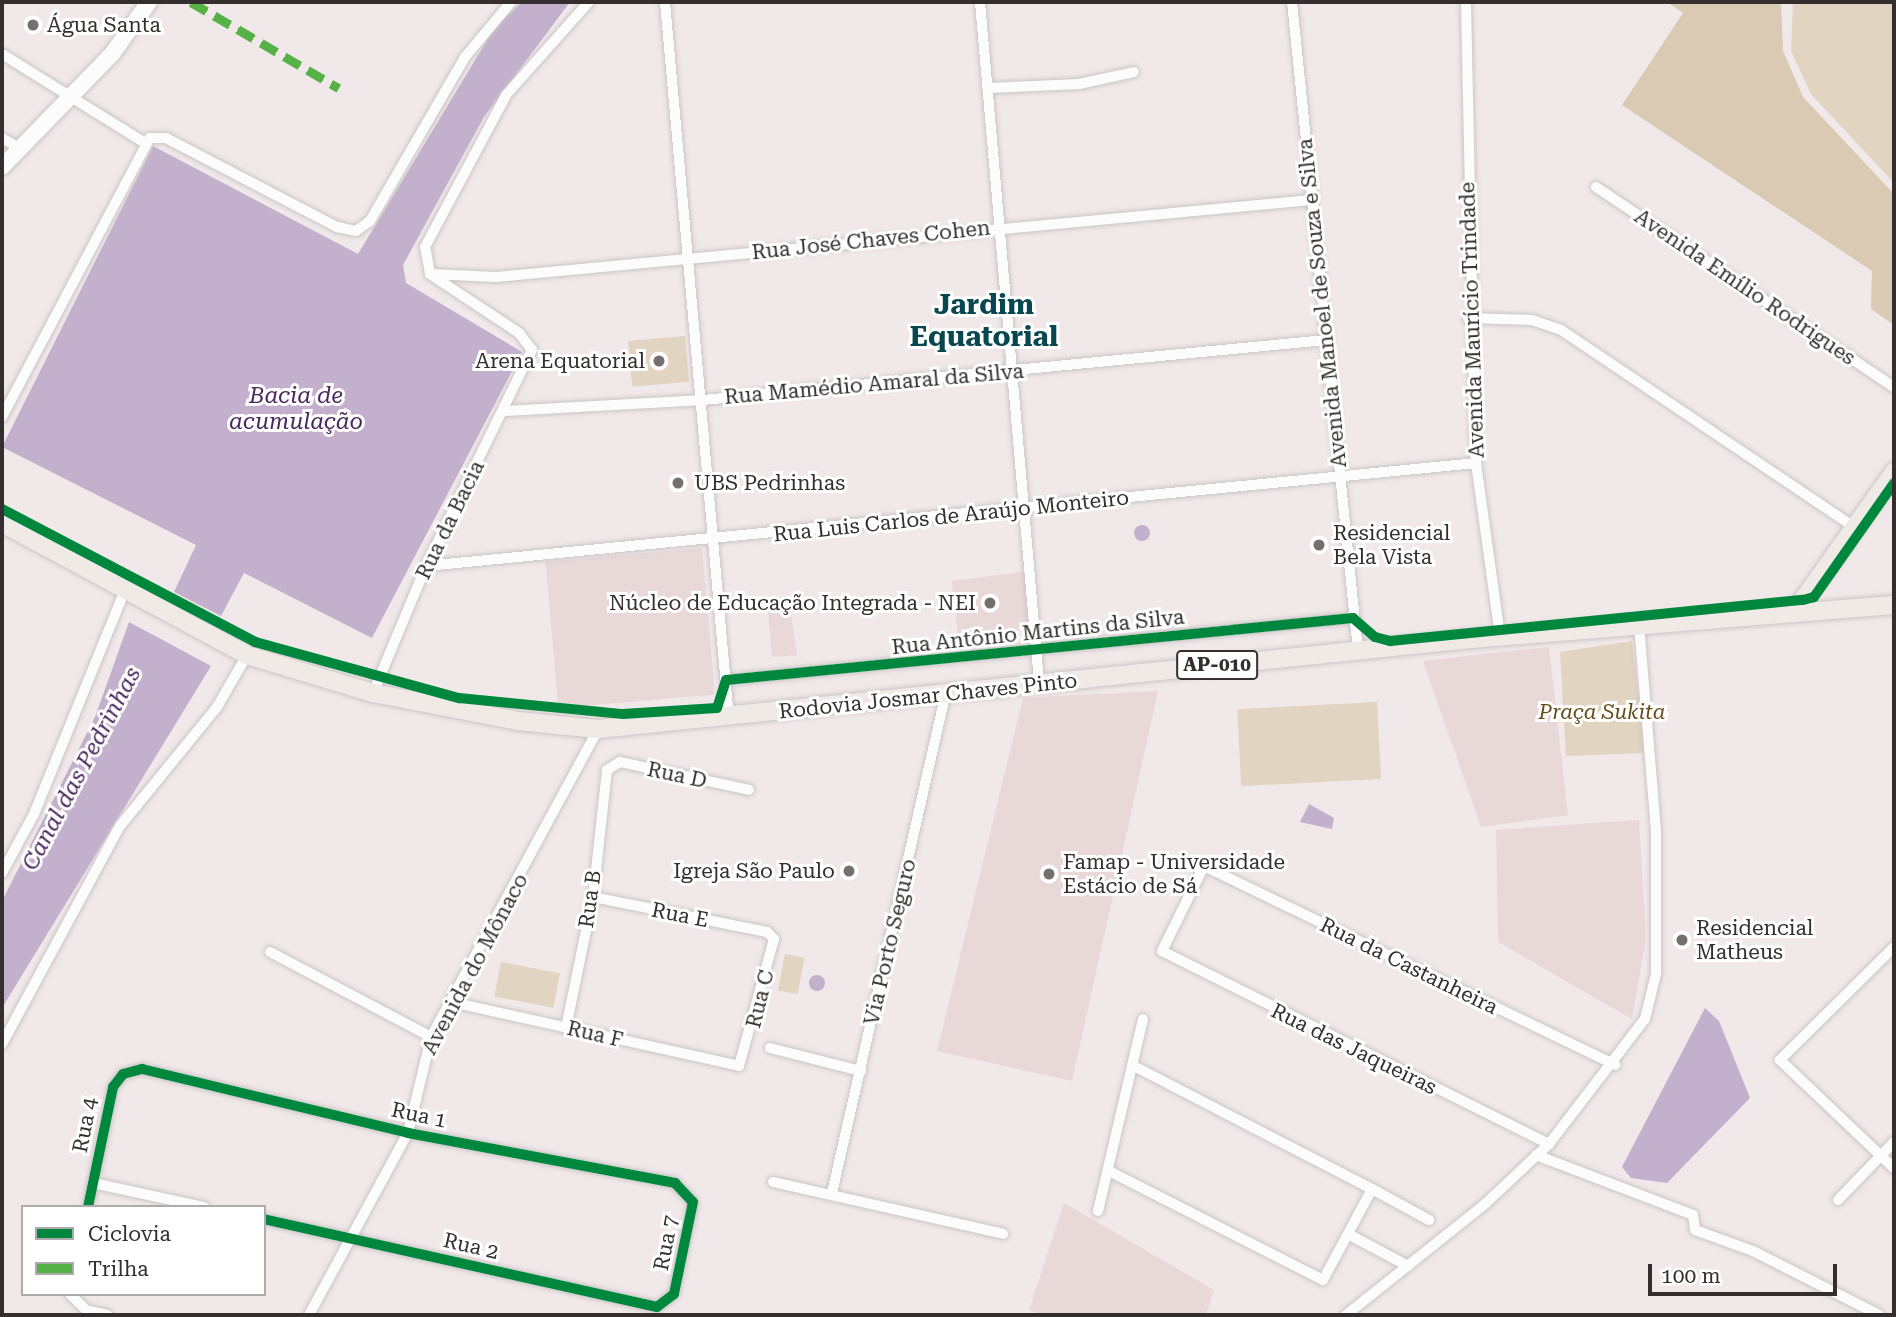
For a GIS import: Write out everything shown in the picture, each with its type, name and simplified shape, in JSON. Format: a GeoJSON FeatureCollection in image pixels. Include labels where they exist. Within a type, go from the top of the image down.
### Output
{"type":"FeatureCollection","features":[{"type":"Feature","properties":{"kind":"main road"},"geometry":{"type":"LineString","coordinates":[[2,167],[73,97],[149,2]]}},
{"type":"Feature","properties":{"kind":"main road"},"geometry":{"type":"LineString","coordinates":[[1795,611],[1894,472]]}},
{"type":"Feature","properties":{"kind":"main road","name":"Rodovia Josmar Chaves Pinto"},"geometry":{"type":"LineString","coordinates":[[2,523],[247,655],[373,693],[517,721],[598,729],[729,719],[1039,682],[1500,637],[1894,605]]}},
{"type":"Feature","properties":{"kind":"street"},"geometry":{"type":"LineString","coordinates":[[2,54],[145,143],[166,138],[347,231],[370,221],[450,81],[512,2]]}},
{"type":"Feature","properties":{"kind":"street"},"geometry":{"type":"LineString","coordinates":[[430,274],[423,256],[428,238],[506,95],[589,2]]}},
{"type":"Feature","properties":{"kind":"street"},"geometry":{"type":"LineString","coordinates":[[665,2],[716,540],[729,719]]}},
{"type":"Feature","properties":{"kind":"street"},"geometry":{"type":"LineString","coordinates":[[980,2],[1003,226],[1012,371],[1039,682]]}},
{"type":"Feature","properties":{"kind":"street","name":"Avenida Manoel de Souza e Silva"},"geometry":{"type":"LineString","coordinates":[[1292,2],[1357,651]]}},
{"type":"Feature","properties":{"kind":"street","name":"Avenida Maurício Trindade"},"geometry":{"type":"LineString","coordinates":[[1466,2],[1468,318],[1476,463],[1500,637]]}},
{"type":"Feature","properties":{"kind":"street"},"geometry":{"type":"LineString","coordinates":[[989,88],[1079,84],[1134,72]]}},
{"type":"Feature","properties":{"kind":"street"},"geometry":{"type":"LineString","coordinates":[[2,138],[21,149]]}},
{"type":"Feature","properties":{"kind":"street"},"geometry":{"type":"LineString","coordinates":[[2,417],[145,143]]}},
{"type":"Feature","properties":{"kind":"street","name":"Avenida Emílio Rodrigues"},"geometry":{"type":"LineString","coordinates":[[1596,187],[1894,387]]}},
{"type":"Feature","properties":{"kind":"street","name":"Rua José Chaves Cohen"},"geometry":{"type":"LineString","coordinates":[[430,274],[496,277],[1003,226],[1311,200]]}},
{"type":"Feature","properties":{"kind":"street","name":"Rua da Bacia"},"geometry":{"type":"LineString","coordinates":[[373,693],[426,566],[506,411],[532,350],[519,333],[430,274]]}},
{"type":"Feature","properties":{"kind":"street"},"geometry":{"type":"LineString","coordinates":[[1468,318],[1532,320],[1561,330],[1856,527]]}},
{"type":"Feature","properties":{"kind":"street","name":"Rua Mamédio Amaral da Silva"},"geometry":{"type":"LineString","coordinates":[[506,411],[703,400],[1326,340]]}},
{"type":"Feature","properties":{"kind":"street","name":"Rua Luis Carlos de Araújo Monteiro"},"geometry":{"type":"LineString","coordinates":[[426,566],[1025,510],[1339,474],[1476,463]]}},
{"type":"Feature","properties":{"kind":"street"},"geometry":{"type":"LineString","coordinates":[[2,873],[34,814],[125,590]]}},
{"type":"Feature","properties":{"kind":"street","name":"Rua Antônio Martins da Silva"},"geometry":{"type":"LineString","coordinates":[[726,680],[1037,653],[1353,618]]}},
{"type":"Feature","properties":{"kind":"street"},"geometry":{"type":"LineString","coordinates":[[1346,1315],[1408,1266],[1549,1143],[1615,1065],[1645,1018],[1656,974],[1656,831],[1639,626]]}},
{"type":"Feature","properties":{"kind":"street"},"geometry":{"type":"LineString","coordinates":[[2,1044],[120,826],[217,707],[247,655]]}},
{"type":"Feature","properties":{"kind":"street","name":"Via Porto Seguro"},"geometry":{"type":"LineString","coordinates":[[832,1193],[946,692]]}},
{"type":"Feature","properties":{"kind":"street","name":"Avenida do Mônaco"},"geometry":{"type":"LineString","coordinates":[[309,1315],[408,1133],[431,1038],[598,729]]}},
{"type":"Feature","properties":{"kind":"street","name":"Rua D"},"geometry":{"type":"LineString","coordinates":[[607,769],[620,762],[749,790]]}},
{"type":"Feature","properties":{"kind":"street","name":"Rua B"},"geometry":{"type":"LineString","coordinates":[[566,1028],[593,897],[607,769]]}},
{"type":"Feature","properties":{"kind":"street","name":"Rua da Castanheira"},"geometry":{"type":"LineString","coordinates":[[1162,951],[1204,866],[1615,1065]]}},
{"type":"Feature","properties":{"kind":"street","name":"Rua E"},"geometry":{"type":"LineString","coordinates":[[593,897],[767,932]]}},
{"type":"Feature","properties":{"kind":"street","name":"Rua C"},"geometry":{"type":"LineString","coordinates":[[739,1066],[774,939],[767,932]]}},
{"type":"Feature","properties":{"kind":"street"},"geometry":{"type":"LineString","coordinates":[[1894,947],[1780,1060],[1894,1168]]}},
{"type":"Feature","properties":{"kind":"street","name":"Rua das Jaqueiras"},"geometry":{"type":"LineString","coordinates":[[1162,951],[1549,1143]]}},
{"type":"Feature","properties":{"kind":"street"},"geometry":{"type":"LineString","coordinates":[[270,952],[431,1038]]}},
{"type":"Feature","properties":{"kind":"street","name":"Rua F"},"geometry":{"type":"LineString","coordinates":[[451,1002],[739,1066]]}},
{"type":"Feature","properties":{"kind":"street"},"geometry":{"type":"LineString","coordinates":[[1098,1212],[1143,1019]]}},
{"type":"Feature","properties":{"kind":"street"},"geometry":{"type":"LineString","coordinates":[[770,1048],[860,1071]]}},
{"type":"Feature","properties":{"kind":"street"},"geometry":{"type":"LineString","coordinates":[[1132,1065],[1429,1220]]}},
{"type":"Feature","properties":{"kind":"street","name":"Rua 1"},"geometry":{"type":"LineString","coordinates":[[142,1069],[408,1133],[688,1190]]}},
{"type":"Feature","properties":{"kind":"street","name":"Rua 4"},"geometry":{"type":"LineString","coordinates":[[88,1205],[113,1087],[123,1074],[142,1069]]}},
{"type":"Feature","properties":{"kind":"street"},"geometry":{"type":"LineString","coordinates":[[1839,1200],[1894,1142]]}},
{"type":"Feature","properties":{"kind":"street"},"geometry":{"type":"LineString","coordinates":[[1536,1155],[1693,1215],[1695,1230],[1753,1251],[1878,1315]]}},
{"type":"Feature","properties":{"kind":"street"},"geometry":{"type":"LineString","coordinates":[[1109,1171],[1323,1280],[1371,1189]]}},
{"type":"Feature","properties":{"kind":"street"},"geometry":{"type":"LineString","coordinates":[[772,1182],[832,1193],[1003,1234]]}},
{"type":"Feature","properties":{"kind":"street"},"geometry":{"type":"LineString","coordinates":[[93,1184],[194,1205]]}},
{"type":"Feature","properties":{"kind":"street","name":"Rua 7"},"geometry":{"type":"LineString","coordinates":[[669,1303],[688,1234],[693,1202],[688,1190]]}},
{"type":"Feature","properties":{"kind":"street","name":"Rua 2"},"geometry":{"type":"LineString","coordinates":[[266,1219],[639,1305],[669,1303]]}},
{"type":"Feature","properties":{"kind":"street"},"geometry":{"type":"LineString","coordinates":[[1348,1234],[1408,1266]]}},
{"type":"Feature","properties":{"kind":"street"},"geometry":{"type":"LineString","coordinates":[[72,1296],[86,1310],[107,1315]]}},
{"type":"Feature","properties":{"kind":"shaded area"},"geometry":{"type":"Polygon","coordinates":[[[1667,2],[1781,2],[1783,51],[1803,97],[1894,194],[1894,325],[1871,309],[1872,271],[1622,105],[1683,13],[1667,2]]]}},
{"type":"Feature","properties":{"kind":"shaded area"},"geometry":{"type":"Polygon","coordinates":[[[702,548],[715,694],[558,708],[546,562],[702,548]]]}},
{"type":"Feature","properties":{"kind":"shaded area","name":"Núcleo de Educação Integrada - NEI"},"geometry":{"type":"Polygon","coordinates":[[[1024,572],[1031,629],[958,637],[952,581],[1024,572]]]}},
{"type":"Feature","properties":{"kind":"shaded area"},"geometry":{"type":"Polygon","coordinates":[[[788,597],[797,655],[772,657],[767,599],[788,597]]]}},
{"type":"Feature","properties":{"kind":"shaded area"},"geometry":{"type":"Polygon","coordinates":[[[1549,647],[1568,815],[1481,827],[1423,661],[1549,647]]]}},
{"type":"Feature","properties":{"kind":"shaded area","name":"Famap - Universidade Estácio de Sá"},"geometry":{"type":"Polygon","coordinates":[[[1158,691],[1072,1081],[937,1051],[1023,698],[1158,691]]]}},
{"type":"Feature","properties":{"kind":"shaded area"},"geometry":{"type":"Polygon","coordinates":[[[1639,820],[1646,938],[1632,1019],[1498,942],[1496,830],[1639,820]]]}},
{"type":"Feature","properties":{"kind":"shaded area"},"geometry":{"type":"Polygon","coordinates":[[[1064,1203],[1214,1290],[1206,1315],[1044,1315],[1029,1310],[1064,1203]]]}},
{"type":"Feature","properties":{"kind":"green space"},"geometry":{"type":"Polygon","coordinates":[[[1793,2],[1894,2],[1894,183],[1811,94],[1791,51],[1793,2]]]}},
{"type":"Feature","properties":{"kind":"green space","name":"Arena Equatorial"},"geometry":{"type":"Polygon","coordinates":[[[685,336],[689,382],[632,387],[628,341],[685,336]]]}},
{"type":"Feature","properties":{"kind":"green space","name":"Praça Sukita"},"geometry":{"type":"Polygon","coordinates":[[[1632,641],[1645,753],[1566,756],[1560,652],[1632,641]]]}},
{"type":"Feature","properties":{"kind":"green space"},"geometry":{"type":"Polygon","coordinates":[[[1377,702],[1381,779],[1241,786],[1237,709],[1377,702]]]}},
{"type":"Feature","properties":{"kind":"green space"},"geometry":{"type":"Polygon","coordinates":[[[785,954],[805,958],[798,994],[778,990],[785,954]]]}},
{"type":"Feature","properties":{"kind":"green space"},"geometry":{"type":"Polygon","coordinates":[[[501,962],[560,973],[553,1008],[494,996],[501,962]]]}},
{"type":"Feature","properties":{"kind":"water","name":"Bacia de acumulação"},"geometry":{"type":"Polygon","coordinates":[[[522,2],[570,2],[484,117],[403,265],[406,283],[522,352],[372,638],[244,573],[221,616],[174,592],[196,545],[2,447],[153,146],[358,254],[495,27],[522,2]]]}},
{"type":"Feature","properties":{"kind":"water"},"geometry":{"type":"Polygon","coordinates":[[[1142,525],[1150,533],[1142,541],[1134,533],[1142,525]]]}},
{"type":"Feature","properties":{"kind":"water","name":"Canal das Pedrinhas"},"geometry":{"type":"Polygon","coordinates":[[[129,622],[211,666],[2,1008],[2,901],[95,717],[129,622]]]}},
{"type":"Feature","properties":{"kind":"water"},"geometry":{"type":"Polygon","coordinates":[[[1309,804],[1334,818],[1332,829],[1300,822],[1309,804]]]}},
{"type":"Feature","properties":{"kind":"water"},"geometry":{"type":"Polygon","coordinates":[[[814,975],[820,975],[825,983],[823,989],[814,991],[809,986],[809,980],[814,975]]]}},
{"type":"Feature","properties":{"kind":"water"},"geometry":{"type":"Polygon","coordinates":[[[1705,1008],[1719,1021],[1750,1098],[1667,1183],[1631,1178],[1622,1167],[1705,1008]]]}},
{"type":"Feature","properties":{"kind":"marked path"},"geometry":{"type":"LineString","coordinates":[[191,2],[339,88]]}},
{"type":"Feature","properties":{"kind":"cycle path"},"geometry":{"type":"LineString","coordinates":[[2,509],[255,642],[459,698],[623,714],[717,708],[726,680],[1353,618],[1375,637],[1390,641],[1803,600],[1814,597],[1894,483]]}},
{"type":"Feature","properties":{"kind":"cycle path"},"geometry":{"type":"LineString","coordinates":[[88,1205],[113,1087],[123,1074],[142,1069],[408,1133],[675,1183],[693,1202],[674,1294],[657,1307],[266,1219]]}},
{"type":"Feature","properties":{"kind":"place","name":"Água Santa"},"geometry":{"type":"Point","coordinates":[33,25]}},
{"type":"Feature","properties":{"kind":"place","name":"Arena Equatorial"},"geometry":{"type":"Point","coordinates":[659,361]}},
{"type":"Feature","properties":{"kind":"place","name":"UBS Pedrinhas"},"geometry":{"type":"Point","coordinates":[678,483]}},
{"type":"Feature","properties":{"kind":"place","name":"Residencial Bela Vista"},"geometry":{"type":"Point","coordinates":[1319,545]}},
{"type":"Feature","properties":{"kind":"place","name":"Núcleo de Educação Integrada - NEI"},"geometry":{"type":"Point","coordinates":[990,603]}},
{"type":"Feature","properties":{"kind":"place","name":"Igreja São Paulo"},"geometry":{"type":"Point","coordinates":[849,871]}},
{"type":"Feature","properties":{"kind":"place","name":"Famap - Universidade Estácio de Sá"},"geometry":{"type":"Point","coordinates":[1049,874]}},
{"type":"Feature","properties":{"kind":"place","name":"Residencial Matheus"},"geometry":{"type":"Point","coordinates":[1682,940]}},
{"type":"Feature","properties":{"kind":"district","name":"Jardim Equatorial"},"geometry":{"type":"Point","coordinates":[984,321]}}]}
